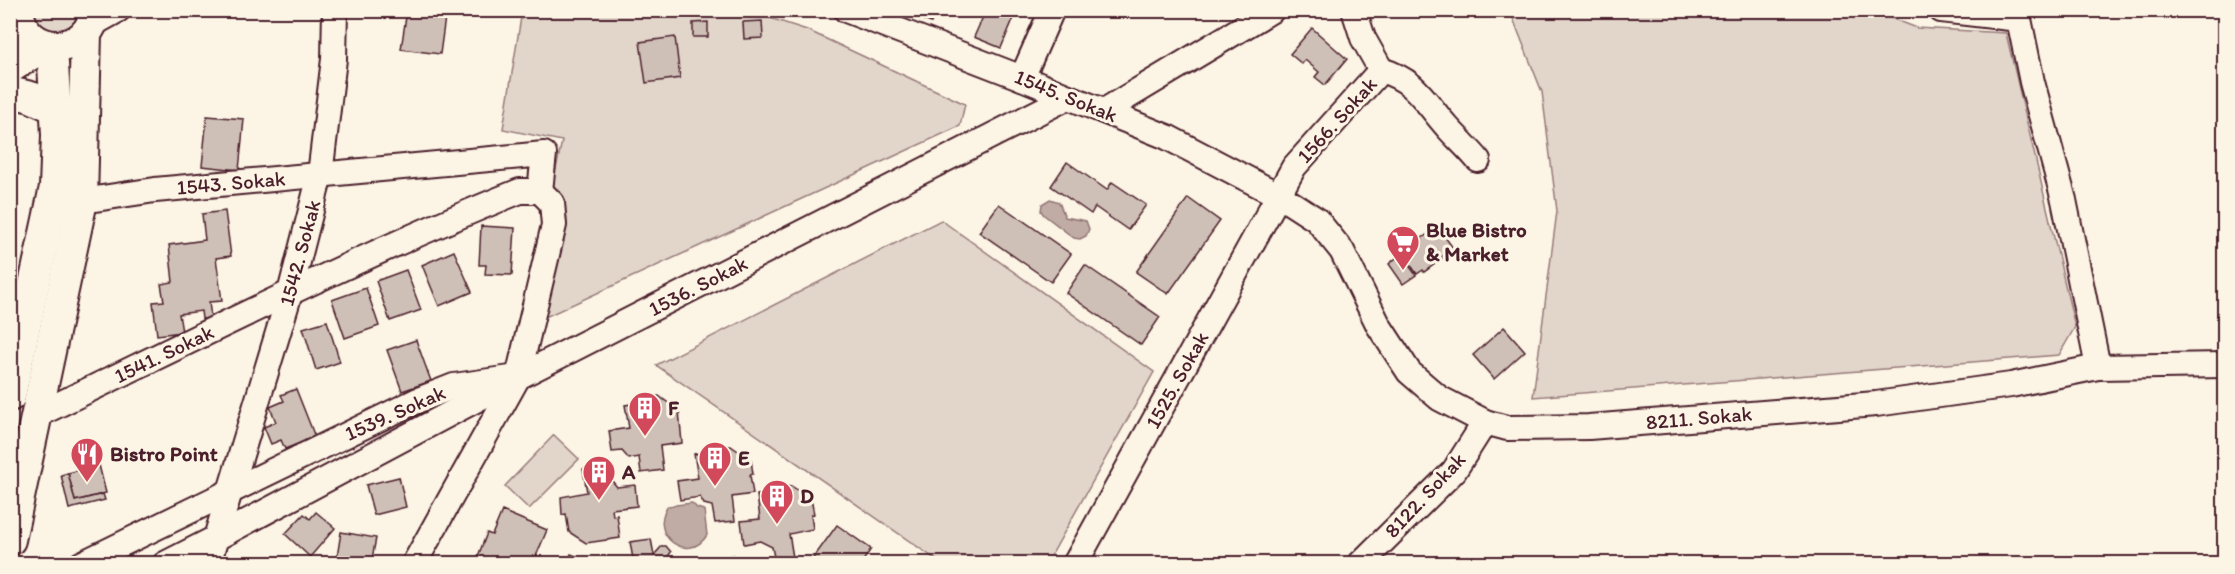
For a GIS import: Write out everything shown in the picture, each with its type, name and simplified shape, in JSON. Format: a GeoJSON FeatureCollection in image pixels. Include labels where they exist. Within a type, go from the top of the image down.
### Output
{"type":"FeatureCollection","features":[{"type":"Feature","properties":{"kind":"main road"},"geometry":{"type":"LineString","coordinates":[[18,10],[21,24],[27,33],[49,45],[67,45],[78,40],[91,23]]}},
{"type":"Feature","properties":{"kind":"main road"},"geometry":{"type":"LineString","coordinates":[[10,540],[82,201],[91,23]]}},
{"type":"Feature","properties":{"kind":"main road"},"geometry":{"type":"LineString","coordinates":[[10,68],[49,45]]}},
{"type":"Feature","properties":{"kind":"main road"},"geometry":{"type":"LineString","coordinates":[[10,396],[56,187],[57,135],[49,45]]}},
{"type":"Feature","properties":{"kind":"main road"},"geometry":{"type":"LineString","coordinates":[[10,92],[31,97],[55,108]]}},
{"type":"Feature","properties":{"kind":"street"},"geometry":{"type":"LineString","coordinates":[[91,23],[118,10]]}},
{"type":"Feature","properties":{"kind":"street","name":"1542. Sokak"},"geometry":{"type":"LineString","coordinates":[[208,564],[290,293],[320,175],[334,59],[335,10]]}},
{"type":"Feature","properties":{"kind":"street","name":"1545. Sokak"},"geometry":{"type":"LineString","coordinates":[[846,10],[1167,137],[1280,196]]}},
{"type":"Feature","properties":{"kind":"street"},"geometry":{"type":"LineString","coordinates":[[1022,78],[1052,10]]}},
{"type":"Feature","properties":{"kind":"street"},"geometry":{"type":"LineString","coordinates":[[1104,111],[1272,10]]}},
{"type":"Feature","properties":{"kind":"street","name":"1566. Sokak"},"geometry":{"type":"LineString","coordinates":[[1280,196],[1294,167],[1380,70],[1363,38],[1354,10]]}},
{"type":"Feature","properties":{"kind":"street"},"geometry":{"type":"LineString","coordinates":[[1941,10],[2019,15],[2032,82],[2064,200],[2098,367]]}},
{"type":"Feature","properties":{"kind":"street"},"geometry":{"type":"LineString","coordinates":[[1380,70],[1400,78],[1419,91],[1448,128],[1478,160]]}},
{"type":"Feature","properties":{"kind":"street","name":"1536. Sokak"},"geometry":{"type":"LineString","coordinates":[[518,377],[1068,97]]}},
{"type":"Feature","properties":{"kind":"street","name":"1543. Sokak"},"geometry":{"type":"LineString","coordinates":[[82,201],[155,190],[544,154],[540,191]]}},
{"type":"Feature","properties":{"kind":"street","name":"1541. Sokak"},"geometry":{"type":"LineString","coordinates":[[37,415],[290,293],[485,205],[520,191],[540,191]]}},
{"type":"Feature","properties":{"kind":"street"},"geometry":{"type":"LineString","coordinates":[[414,564],[518,377],[554,225],[552,203],[540,191]]}},
{"type":"Feature","properties":{"kind":"street","name":"8211. Sokak"},"geometry":{"type":"LineString","coordinates":[[1280,196],[1317,219],[1342,251],[1378,326],[1409,372],[1439,398],[1485,422],[1507,428],[1589,427],[1876,404],[2010,385],[2098,367],[2224,365]]}},
{"type":"Feature","properties":{"kind":"street","name":"1525. Sokak"},"geometry":{"type":"LineString","coordinates":[[1075,564],[1280,196]]}},
{"type":"Feature","properties":{"kind":"street","name":"1539. Sokak"},"geometry":{"type":"LineString","coordinates":[[81,564],[416,401],[454,386],[518,377]]}},
{"type":"Feature","properties":{"kind":"street","name":"1539. Sokak"},"geometry":{"type":"LineString","coordinates":[[165,564],[518,377]]}},
{"type":"Feature","properties":{"kind":"street","name":"8122. Sokak"},"geometry":{"type":"LineString","coordinates":[[1360,564],[1454,471],[1485,422]]}},
{"type":"Feature","properties":{"kind":"shaded area"},"geometry":{"type":"Polygon","coordinates":[[[34,11],[81,11],[71,25],[57,30],[43,26],[34,11]]]}},
{"type":"Feature","properties":{"kind":"shaded area"},"geometry":{"type":"Polygon","coordinates":[[[522,11],[748,11],[807,30],[965,104],[960,126],[541,319],[532,281],[562,141],[503,129],[522,11]]]}},
{"type":"Feature","properties":{"kind":"shaded area"},"geometry":{"type":"Polygon","coordinates":[[[1510,11],[1873,11],[1917,28],[2006,33],[2075,327],[2059,355],[1533,397],[1557,211],[1542,92],[1510,11]]]}},
{"type":"Feature","properties":{"kind":"shaded area"},"geometry":{"type":"Polygon","coordinates":[[[1050,199],[1059,202],[1065,217],[1086,221],[1089,229],[1086,236],[1080,239],[1074,238],[1044,215],[1041,211],[1042,204],[1050,199]]]}},
{"type":"Feature","properties":{"kind":"shaded area"},"geometry":{"type":"Polygon","coordinates":[[[941,220],[1154,372],[1047,563],[941,563],[656,365],[941,220]]]}},
{"type":"Feature","properties":{"kind":"shaded area"},"geometry":{"type":"Polygon","coordinates":[[[554,435],[579,459],[529,509],[505,486],[554,435]]]}},
{"type":"Feature","properties":{"kind":"shaded area"},"geometry":{"type":"Polygon","coordinates":[[[692,503],[704,510],[707,535],[699,544],[681,547],[666,536],[663,517],[668,506],[692,503]]]}},
{"type":"Feature","properties":{"kind":"building"},"geometry":{"type":"Polygon","coordinates":[[[407,10],[446,10],[440,54],[401,49],[407,10]]]}},
{"type":"Feature","properties":{"kind":"building"},"geometry":{"type":"Polygon","coordinates":[[[909,10],[936,10],[931,23],[908,13],[909,10]]]}},
{"type":"Feature","properties":{"kind":"building"},"geometry":{"type":"Polygon","coordinates":[[[986,10],[1017,10],[1001,48],[974,37],[986,10]]]}},
{"type":"Feature","properties":{"kind":"building"},"geometry":{"type":"Polygon","coordinates":[[[762,21],[763,38],[744,39],[743,22],[762,21]]]}},
{"type":"Feature","properties":{"kind":"building"},"geometry":{"type":"Polygon","coordinates":[[[708,22],[708,37],[693,37],[693,23],[708,22]]]}},
{"type":"Feature","properties":{"kind":"building"},"geometry":{"type":"Polygon","coordinates":[[[1312,28],[1347,59],[1325,85],[1315,77],[1319,72],[1305,60],[1302,64],[1290,54],[1312,28]]]}},
{"type":"Feature","properties":{"kind":"building"},"geometry":{"type":"Polygon","coordinates":[[[675,37],[680,78],[646,83],[640,42],[675,37]]]}},
{"type":"Feature","properties":{"kind":"building"},"geometry":{"type":"Polygon","coordinates":[[[207,116],[244,119],[239,170],[202,166],[207,116]]]}},
{"type":"Feature","properties":{"kind":"building"},"geometry":{"type":"Polygon","coordinates":[[[1067,162],[1107,190],[1112,182],[1146,205],[1128,230],[1095,207],[1091,214],[1051,186],[1067,162]]]}},
{"type":"Feature","properties":{"kind":"building"},"geometry":{"type":"Polygon","coordinates":[[[1188,198],[1220,221],[1168,294],[1136,272],[1188,198]]]}},
{"type":"Feature","properties":{"kind":"building"},"geometry":{"type":"Polygon","coordinates":[[[999,204],[1071,254],[1051,282],[979,232],[999,204]]]}},
{"type":"Feature","properties":{"kind":"building"},"geometry":{"type":"Polygon","coordinates":[[[225,211],[231,256],[216,258],[222,301],[209,302],[211,318],[202,319],[201,311],[179,314],[182,332],[157,335],[153,302],[164,301],[161,284],[173,282],[169,245],[205,240],[202,214],[225,211]]]}},
{"type":"Feature","properties":{"kind":"building"},"geometry":{"type":"Polygon","coordinates":[[[481,226],[515,228],[512,275],[485,274],[486,265],[479,265],[481,226]]]}},
{"type":"Feature","properties":{"kind":"building"},"geometry":{"type":"Polygon","coordinates":[[[1438,227],[1453,248],[1424,272],[1423,270],[1417,274],[1403,254],[1438,227]]]}},
{"type":"Feature","properties":{"kind":"building"},"geometry":{"type":"Polygon","coordinates":[[[454,251],[472,292],[439,306],[422,265],[454,251]]]}},
{"type":"Feature","properties":{"kind":"building"},"geometry":{"type":"Polygon","coordinates":[[[1401,254],[1416,275],[1403,284],[1389,264],[1401,254]]]}},
{"type":"Feature","properties":{"kind":"building"},"geometry":{"type":"Polygon","coordinates":[[[1085,265],[1160,317],[1141,345],[1066,293],[1085,265]]]}},
{"type":"Feature","properties":{"kind":"building"},"geometry":{"type":"Polygon","coordinates":[[[406,270],[421,310],[390,321],[376,281],[406,270]]]}},
{"type":"Feature","properties":{"kind":"building"},"geometry":{"type":"Polygon","coordinates":[[[366,288],[379,326],[345,338],[332,300],[366,288]]]}},
{"type":"Feature","properties":{"kind":"building"},"geometry":{"type":"Polygon","coordinates":[[[327,321],[340,362],[316,370],[303,328],[327,321]]]}},
{"type":"Feature","properties":{"kind":"building"},"geometry":{"type":"Polygon","coordinates":[[[1504,327],[1525,351],[1494,379],[1473,355],[1504,327]]]}},
{"type":"Feature","properties":{"kind":"building"},"geometry":{"type":"Polygon","coordinates":[[[416,340],[431,381],[402,391],[387,350],[416,340]]]}},
{"type":"Feature","properties":{"kind":"building"},"geometry":{"type":"Polygon","coordinates":[[[296,389],[315,437],[285,449],[281,440],[271,444],[264,427],[276,422],[270,407],[284,401],[281,395],[296,389]]]}},
{"type":"Feature","properties":{"kind":"building","name":"F"},"geometry":{"type":"Polygon","coordinates":[[[659,396],[679,411],[682,443],[660,446],[663,470],[641,473],[639,457],[629,459],[622,451],[612,452],[609,431],[629,428],[625,405],[646,402],[645,398],[659,396]]]}},
{"type":"Feature","properties":{"kind":"building","name":"E"},"geometry":{"type":"Polygon","coordinates":[[[731,446],[751,460],[753,474],[750,475],[753,494],[732,497],[735,521],[715,523],[712,506],[704,504],[700,497],[680,500],[677,481],[698,478],[694,454],[717,451],[717,447],[731,446]]]}},
{"type":"Feature","properties":{"kind":"building","name":"Bistro Point"},"geometry":{"type":"Polygon","coordinates":[[[99,465],[106,493],[75,501],[68,473],[99,465]]]}},
{"type":"Feature","properties":{"kind":"building","name":"A"},"geometry":{"type":"Polygon","coordinates":[[[605,465],[608,480],[617,487],[635,485],[637,506],[612,509],[613,516],[617,515],[620,538],[586,543],[569,532],[566,514],[562,515],[561,497],[587,492],[583,469],[605,465]]]}},
{"type":"Feature","properties":{"kind":"building"},"geometry":{"type":"Polygon","coordinates":[[[68,473],[75,501],[103,494],[105,500],[69,509],[61,475],[68,473]]]}},
{"type":"Feature","properties":{"kind":"building"},"geometry":{"type":"Polygon","coordinates":[[[399,477],[406,507],[374,515],[366,485],[399,477]]]}},
{"type":"Feature","properties":{"kind":"building","name":"D"},"geometry":{"type":"Polygon","coordinates":[[[791,486],[811,499],[814,514],[811,515],[813,529],[789,534],[793,557],[775,562],[772,547],[760,541],[744,544],[741,521],[760,519],[757,495],[776,493],[774,489],[791,486]]]}},
{"type":"Feature","properties":{"kind":"building"},"geometry":{"type":"Polygon","coordinates":[[[502,511],[547,530],[534,561],[531,560],[529,564],[475,564],[487,533],[492,535],[502,511]]]}},
{"type":"Feature","properties":{"kind":"building"},"geometry":{"type":"Polygon","coordinates":[[[316,512],[335,528],[310,557],[285,534],[304,514],[310,519],[316,512]]]}},
{"type":"Feature","properties":{"kind":"building"},"geometry":{"type":"Polygon","coordinates":[[[837,525],[871,549],[861,564],[809,564],[837,525]]]}},
{"type":"Feature","properties":{"kind":"building"},"geometry":{"type":"Polygon","coordinates":[[[341,532],[376,538],[371,564],[336,564],[341,532]]]}},
{"type":"Feature","properties":{"kind":"building"},"geometry":{"type":"Polygon","coordinates":[[[651,539],[654,555],[662,546],[666,546],[671,552],[665,561],[681,560],[682,564],[630,564],[630,560],[633,559],[630,542],[651,539]]]}},
{"type":"Feature","properties":{"kind":"building"},"geometry":{"type":"Polygon","coordinates":[[[571,554],[594,564],[567,564],[571,554]]]}},
{"type":"Feature","properties":{"kind":"building"},"geometry":{"type":"Polygon","coordinates":[[[734,555],[738,564],[718,564],[716,558],[734,555]]]}},
{"type":"Feature","properties":{"kind":"place","name":"Blue Bistro & Market"},"geometry":{"type":"Point","coordinates":[1403,271]}},
{"type":"Feature","properties":{"kind":"place","name":"F"},"geometry":{"type":"Point","coordinates":[645,437]}},
{"type":"Feature","properties":{"kind":"place","name":"Bistro Point"},"geometry":{"type":"Point","coordinates":[87,483]}},
{"type":"Feature","properties":{"kind":"place","name":"E"},"geometry":{"type":"Point","coordinates":[715,487]}},
{"type":"Feature","properties":{"kind":"place","name":"A"},"geometry":{"type":"Point","coordinates":[599,501]}},
{"type":"Feature","properties":{"kind":"place","name":"D"},"geometry":{"type":"Point","coordinates":[777,525]}}]}
